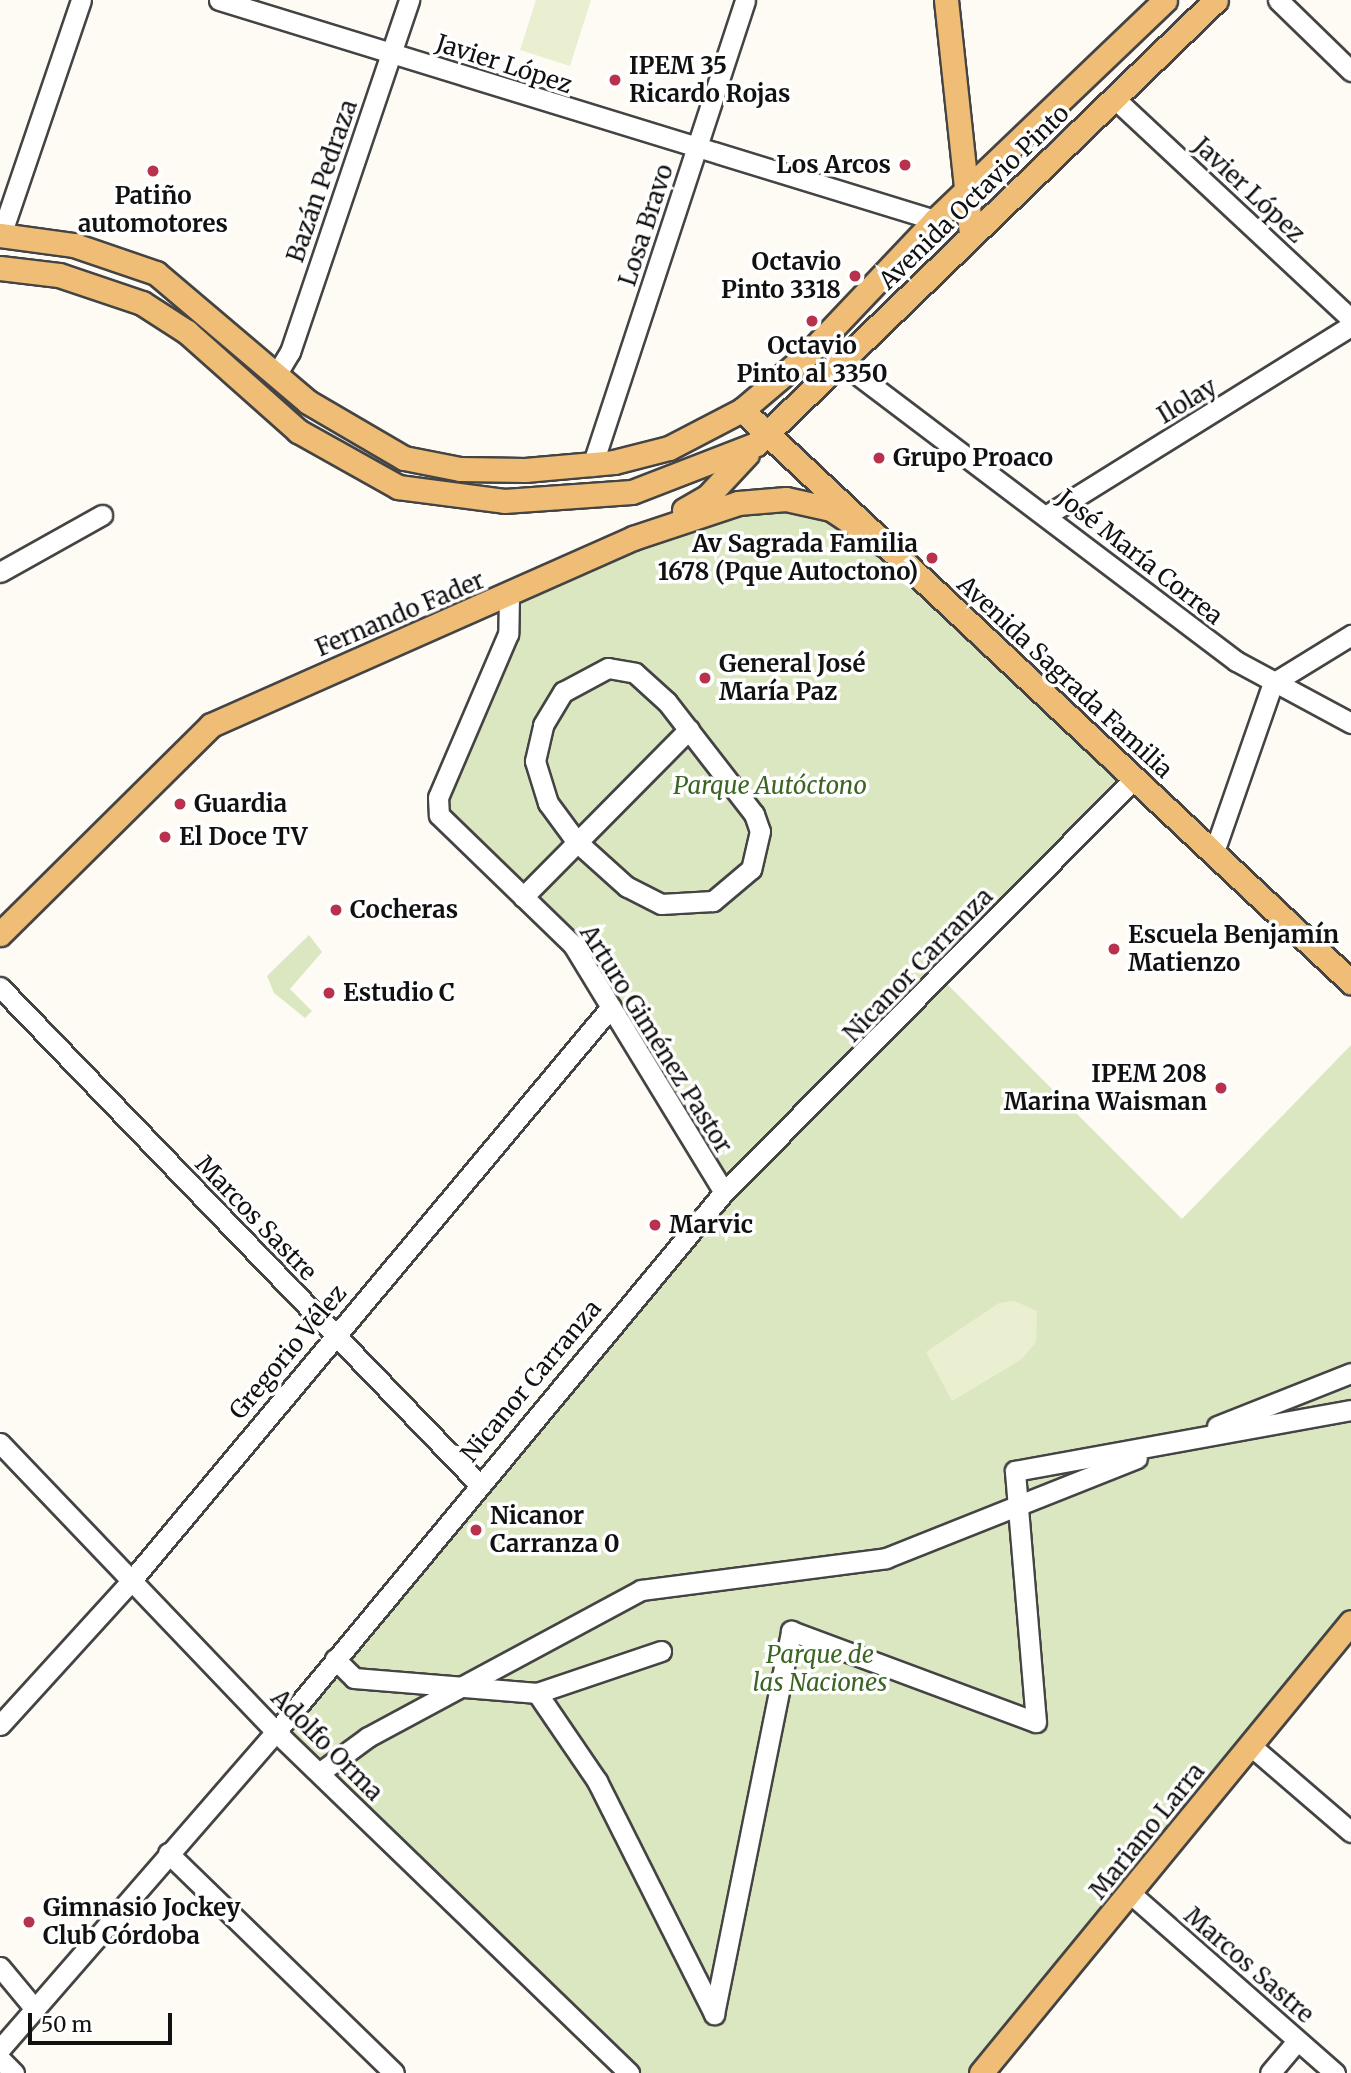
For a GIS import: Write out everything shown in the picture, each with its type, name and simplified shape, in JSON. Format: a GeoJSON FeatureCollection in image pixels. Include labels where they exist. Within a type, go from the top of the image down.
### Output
{"type":"FeatureCollection","features":[{"type":"Feature","properties":{"kind":"main road"},"geometry":{"type":"LineString","coordinates":[[946,0],[964,192],[971,235]]}},
{"type":"Feature","properties":{"kind":"main road","name":"Avenida Octavio Pinto"},"geometry":{"type":"LineString","coordinates":[[633,538],[708,496],[763,438],[1216,0]]}},
{"type":"Feature","properties":{"kind":"main road","name":"Avenida Octavio Pinto"},"geometry":{"type":"LineString","coordinates":[[0,235],[74,245],[139,264],[198,303],[276,375],[334,419],[404,458],[460,469],[592,466],[669,448],[742,410],[808,355],[935,220],[1162,2]]}},
{"type":"Feature","properties":{"kind":"main road"},"geometry":{"type":"LineString","coordinates":[[0,268],[59,275],[142,303],[187,332],[305,436],[398,487],[504,501],[632,492],[708,496],[738,503]]}},
{"type":"Feature","properties":{"kind":"main road","name":"Avenida Sagrada Familia"},"geometry":{"type":"LineString","coordinates":[[742,410],[763,438],[886,546],[1351,982]]}},
{"type":"Feature","properties":{"kind":"main road"},"geometry":{"type":"LineString","coordinates":[[632,492],[763,438]]}},
{"type":"Feature","properties":{"kind":"main road","name":"Fernando Fader"},"geometry":{"type":"LineString","coordinates":[[0,934],[211,725],[633,538],[738,503],[786,499],[831,509],[886,546]]}},
{"type":"Feature","properties":{"kind":"main road","name":"Mariano Larra"},"geometry":{"type":"LineString","coordinates":[[981,2073],[1351,1622]]}},
{"type":"Feature","properties":{"kind":"street"},"geometry":{"type":"LineString","coordinates":[[0,235],[81,0]]}},
{"type":"Feature","properties":{"kind":"street","name":"Javier López"},"geometry":{"type":"LineString","coordinates":[[219,0],[697,150],[935,220]]}},
{"type":"Feature","properties":{"kind":"street","name":"Bazán Pedraza"},"geometry":{"type":"LineString","coordinates":[[276,375],[290,352],[409,0]]}},
{"type":"Feature","properties":{"kind":"street","name":"Losa Bravo"},"geometry":{"type":"LineString","coordinates":[[592,466],[745,0]]}},
{"type":"Feature","properties":{"kind":"street"},"geometry":{"type":"LineString","coordinates":[[1278,0],[1351,71]]}},
{"type":"Feature","properties":{"kind":"street","name":"Javier López"},"geometry":{"type":"LineString","coordinates":[[1113,97],[1351,318]]}},
{"type":"Feature","properties":{"kind":"street","name":"Ilolay"},"geometry":{"type":"LineString","coordinates":[[1047,515],[1351,326]]}},
{"type":"Feature","properties":{"kind":"street","name":"José María Correa"},"geometry":{"type":"LineString","coordinates":[[842,363],[1273,683],[1351,723]]}},
{"type":"Feature","properties":{"kind":"street"},"geometry":{"type":"LineString","coordinates":[[0,572],[102,516]]}},
{"type":"Feature","properties":{"kind":"street","name":"Arturo Giménez Pastor"},"geometry":{"type":"LineString","coordinates":[[509,595],[508,634],[436,806],[573,945],[724,1192]]}},
{"type":"Feature","properties":{"kind":"street"},"geometry":{"type":"LineString","coordinates":[[1214,852],[1273,683],[1351,635]]}},
{"type":"Feature","properties":{"kind":"street"},"geometry":{"type":"LineString","coordinates":[[593,671],[635,673],[689,729],[760,831],[751,869],[733,888],[697,905],[661,904],[627,887],[576,841],[548,803],[534,761],[543,725],[563,692],[593,671]]}},
{"type":"Feature","properties":{"kind":"street"},"geometry":{"type":"LineString","coordinates":[[523,897],[689,729]]}},
{"type":"Feature","properties":{"kind":"street","name":"Nicanor Carranza"},"geometry":{"type":"LineString","coordinates":[[0,2049],[276,1732],[477,1482],[724,1192],[1135,778]]}},
{"type":"Feature","properties":{"kind":"street","name":"Marcos Sastre"},"geometry":{"type":"LineString","coordinates":[[0,987],[477,1482]]}},
{"type":"Feature","properties":{"kind":"street","name":"Gregorio Vélez"},"geometry":{"type":"LineString","coordinates":[[0,1725],[131,1581],[334,1334],[611,1007]]}},
{"type":"Feature","properties":{"kind":"street"},"geometry":{"type":"LineString","coordinates":[[319,1773],[368,1737],[641,1590],[886,1558],[1351,1373]]}},
{"type":"Feature","properties":{"kind":"street"},"geometry":{"type":"LineString","coordinates":[[537,1693],[597,1781],[714,2014],[791,1631],[1036,1722],[1015,1471],[1351,1410]]}},
{"type":"Feature","properties":{"kind":"street","name":"Adolfo Orma"},"geometry":{"type":"LineString","coordinates":[[0,1443],[276,1732],[629,2073]]}},
{"type":"Feature","properties":{"kind":"street"},"geometry":{"type":"LineString","coordinates":[[335,1659],[354,1678],[537,1693],[661,1651]]}},
{"type":"Feature","properties":{"kind":"street"},"geometry":{"type":"LineString","coordinates":[[1251,1746],[1351,1832]]}},
{"type":"Feature","properties":{"kind":"street"},"geometry":{"type":"LineString","coordinates":[[168,1853],[394,2073]]}},
{"type":"Feature","properties":{"kind":"street","name":"Marcos Sastre"},"geometry":{"type":"LineString","coordinates":[[1130,1893],[1335,2073]]}},
{"type":"Feature","properties":{"kind":"street"},"geometry":{"type":"LineString","coordinates":[[0,1968],[34,2008]]}},
{"type":"Feature","properties":{"kind":"street"},"geometry":{"type":"LineString","coordinates":[[1270,2073],[1297,2041]]}},
{"type":"Feature","properties":{"kind":"street"},"geometry":{"type":"LineString","coordinates":[[0,2059],[14,2073]]}},
{"type":"Feature","properties":{"kind":"green space"},"geometry":{"type":"Polygon","coordinates":[[[536,0],[591,0],[570,66],[520,50],[536,0]]]}},
{"type":"Feature","properties":{"kind":"green space","name":"Parque de las Naciones"},"geometry":{"type":"Polygon","coordinates":[[[786,499],[831,509],[1135,778],[940,977],[1182,1219],[1351,1045],[1351,1622],[981,2073],[629,2073],[276,1732],[724,1192],[573,945],[438,797],[508,634],[509,595],[633,538],[786,499]]]}},
{"type":"Feature","properties":{"kind":"green space"},"geometry":{"type":"Polygon","coordinates":[[[309,935],[322,952],[290,989],[312,1011],[305,1018],[274,993],[267,976],[309,935]]]}},
{"type":"Feature","properties":{"kind":"green space"},"geometry":{"type":"Polygon","coordinates":[[[1014,1301],[1037,1311],[1036,1342],[1022,1359],[952,1401],[926,1352],[999,1303],[1014,1301]]]}},
{"type":"Feature","properties":{"kind":"place","name":"IPEM 35 Ricardo Rojas"},"geometry":{"type":"Point","coordinates":[615,80]}},
{"type":"Feature","properties":{"kind":"place","name":"Los Arcos"},"geometry":{"type":"Point","coordinates":[905,165]}},
{"type":"Feature","properties":{"kind":"place","name":"Patiño automotores"},"geometry":{"type":"Point","coordinates":[153,171]}},
{"type":"Feature","properties":{"kind":"place","name":"Octavio Pinto 3318"},"geometry":{"type":"Point","coordinates":[855,276]}},
{"type":"Feature","properties":{"kind":"place","name":"Octavio Pinto al 3350"},"geometry":{"type":"Point","coordinates":[812,321]}},
{"type":"Feature","properties":{"kind":"place","name":"Grupo Proaco"},"geometry":{"type":"Point","coordinates":[879,458]}},
{"type":"Feature","properties":{"kind":"place","name":"Av Sagrada Familia 1678 (Pque Autoctono)"},"geometry":{"type":"Point","coordinates":[932,558]}},
{"type":"Feature","properties":{"kind":"place","name":"General José María Paz"},"geometry":{"type":"Point","coordinates":[705,678]}},
{"type":"Feature","properties":{"kind":"place","name":"Guardia"},"geometry":{"type":"Point","coordinates":[180,804]}},
{"type":"Feature","properties":{"kind":"place","name":"El Doce TV"},"geometry":{"type":"Point","coordinates":[165,837]}},
{"type":"Feature","properties":{"kind":"place","name":"Cocheras"},"geometry":{"type":"Point","coordinates":[336,910]}},
{"type":"Feature","properties":{"kind":"place","name":"Escuela Benjamín Matienzo"},"geometry":{"type":"Point","coordinates":[1114,949]}},
{"type":"Feature","properties":{"kind":"place","name":"Estudio C"},"geometry":{"type":"Point","coordinates":[329,993]}},
{"type":"Feature","properties":{"kind":"place","name":"IPEM 208 Marina Waisman"},"geometry":{"type":"Point","coordinates":[1221,1088]}},
{"type":"Feature","properties":{"kind":"place","name":"Marvic"},"geometry":{"type":"Point","coordinates":[655,1225]}},
{"type":"Feature","properties":{"kind":"place","name":"Nicanor Carranza 0"},"geometry":{"type":"Point","coordinates":[476,1530]}},
{"type":"Feature","properties":{"kind":"place","name":"Gimnasio Jockey Club Córdoba"},"geometry":{"type":"Point","coordinates":[29,1922]}},
{"type":"Feature","properties":{"kind":"park label","name":"Parque Autóctono"},"geometry":{"type":"Point","coordinates":[770,786]}}]}
